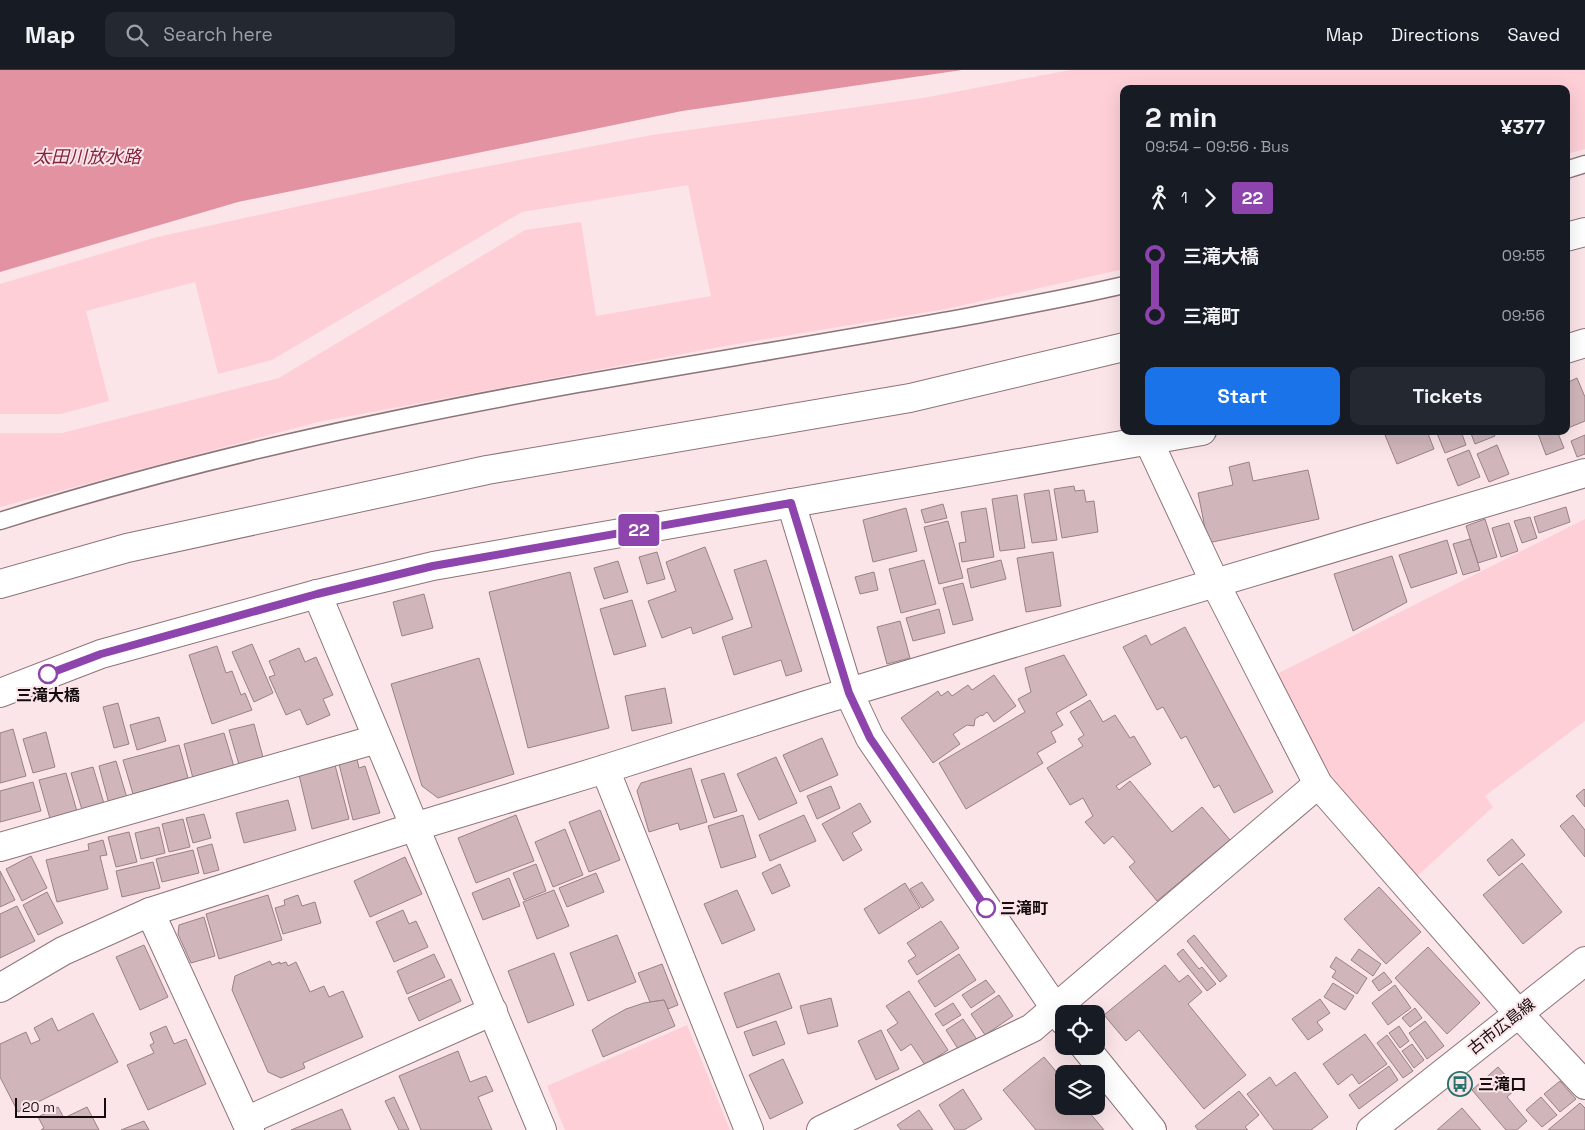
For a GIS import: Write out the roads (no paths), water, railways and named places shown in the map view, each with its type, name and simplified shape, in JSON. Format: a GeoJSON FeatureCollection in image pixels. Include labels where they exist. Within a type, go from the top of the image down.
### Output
{"type":"FeatureCollection","features":[{"type":"Feature","properties":{"kind":"street"},"geometry":{"type":"LineString","coordinates":[[1570,236],[1585,232]]}},
{"type":"Feature","properties":{"kind":"street"},"geometry":{"type":"LineString","coordinates":[[1570,348],[1585,343]]}},
{"type":"Feature","properties":{"kind":"street"},"geometry":{"type":"LineString","coordinates":[[0,584],[127,548],[487,470],[910,398],[1120,348]]}},
{"type":"Feature","properties":{"kind":"street"},"geometry":{"type":"LineString","coordinates":[[0,693],[101,654],[317,594],[433,566],[1183,435]]}},
{"type":"Feature","properties":{"kind":"street"},"geometry":{"type":"LineString","coordinates":[[1149,442],[1215,583],[1318,784],[1518,1013],[1585,1085]]}},
{"type":"Feature","properties":{"kind":"street"},"geometry":{"type":"LineString","coordinates":[[0,988],[63,951],[150,912],[414,827],[849,693],[1585,473]]}},
{"type":"Feature","properties":{"kind":"street"},"geometry":{"type":"LineString","coordinates":[[791,503],[849,693],[870,738],[1055,1009]]}},
{"type":"Feature","properties":{"kind":"street"},"geometry":{"type":"LineString","coordinates":[[317,594],[542,1130]]}},
{"type":"Feature","properties":{"kind":"street"},"geometry":{"type":"LineString","coordinates":[[0,847],[377,739]]}},
{"type":"Feature","properties":{"kind":"street"},"geometry":{"type":"LineString","coordinates":[[605,769],[750,1130]]}},
{"type":"Feature","properties":{"kind":"street"},"geometry":{"type":"LineString","coordinates":[[1070,1005],[1318,784]]}},
{"type":"Feature","properties":{"kind":"street"},"geometry":{"type":"LineString","coordinates":[[150,912],[248,1125],[493,1011]]}},
{"type":"Feature","properties":{"kind":"street","name":"古市広島線"},"geometry":{"type":"LineString","coordinates":[[1371,1130],[1585,960]]}},
{"type":"Feature","properties":{"kind":"street"},"geometry":{"type":"LineString","coordinates":[[821,1130],[1055,1017]]}},
{"type":"Feature","properties":{"kind":"street"},"geometry":{"type":"LineString","coordinates":[[1091,1055],[1152,1130]]}},
{"type":"Feature","properties":{"kind":"lane"},"geometry":{"type":"LineString","coordinates":[[1570,169],[1585,164]]}},
{"type":"Feature","properties":{"kind":"lane"},"geometry":{"type":"LineString","coordinates":[[0,521],[197,464],[363,426],[577,384],[872,334],[1120,286]]}},
{"type":"Feature","properties":{"kind":"water","name":"太田川放水路"},"geometry":{"type":"Polygon","coordinates":[[[0,70],[962,70],[682,111],[238,202],[0,272],[0,70]]]}},
{"type":"Feature","properties":{"kind":"place","name":"三滝大橋"},"geometry":{"type":"Point","coordinates":[48,674]}},
{"type":"Feature","properties":{"kind":"place","name":"三滝町"},"geometry":{"type":"Point","coordinates":[986,908]}},
{"type":"Feature","properties":{"kind":"place","name":"三滝口"},"geometry":{"type":"Point","coordinates":[1460,1084]}}]}
